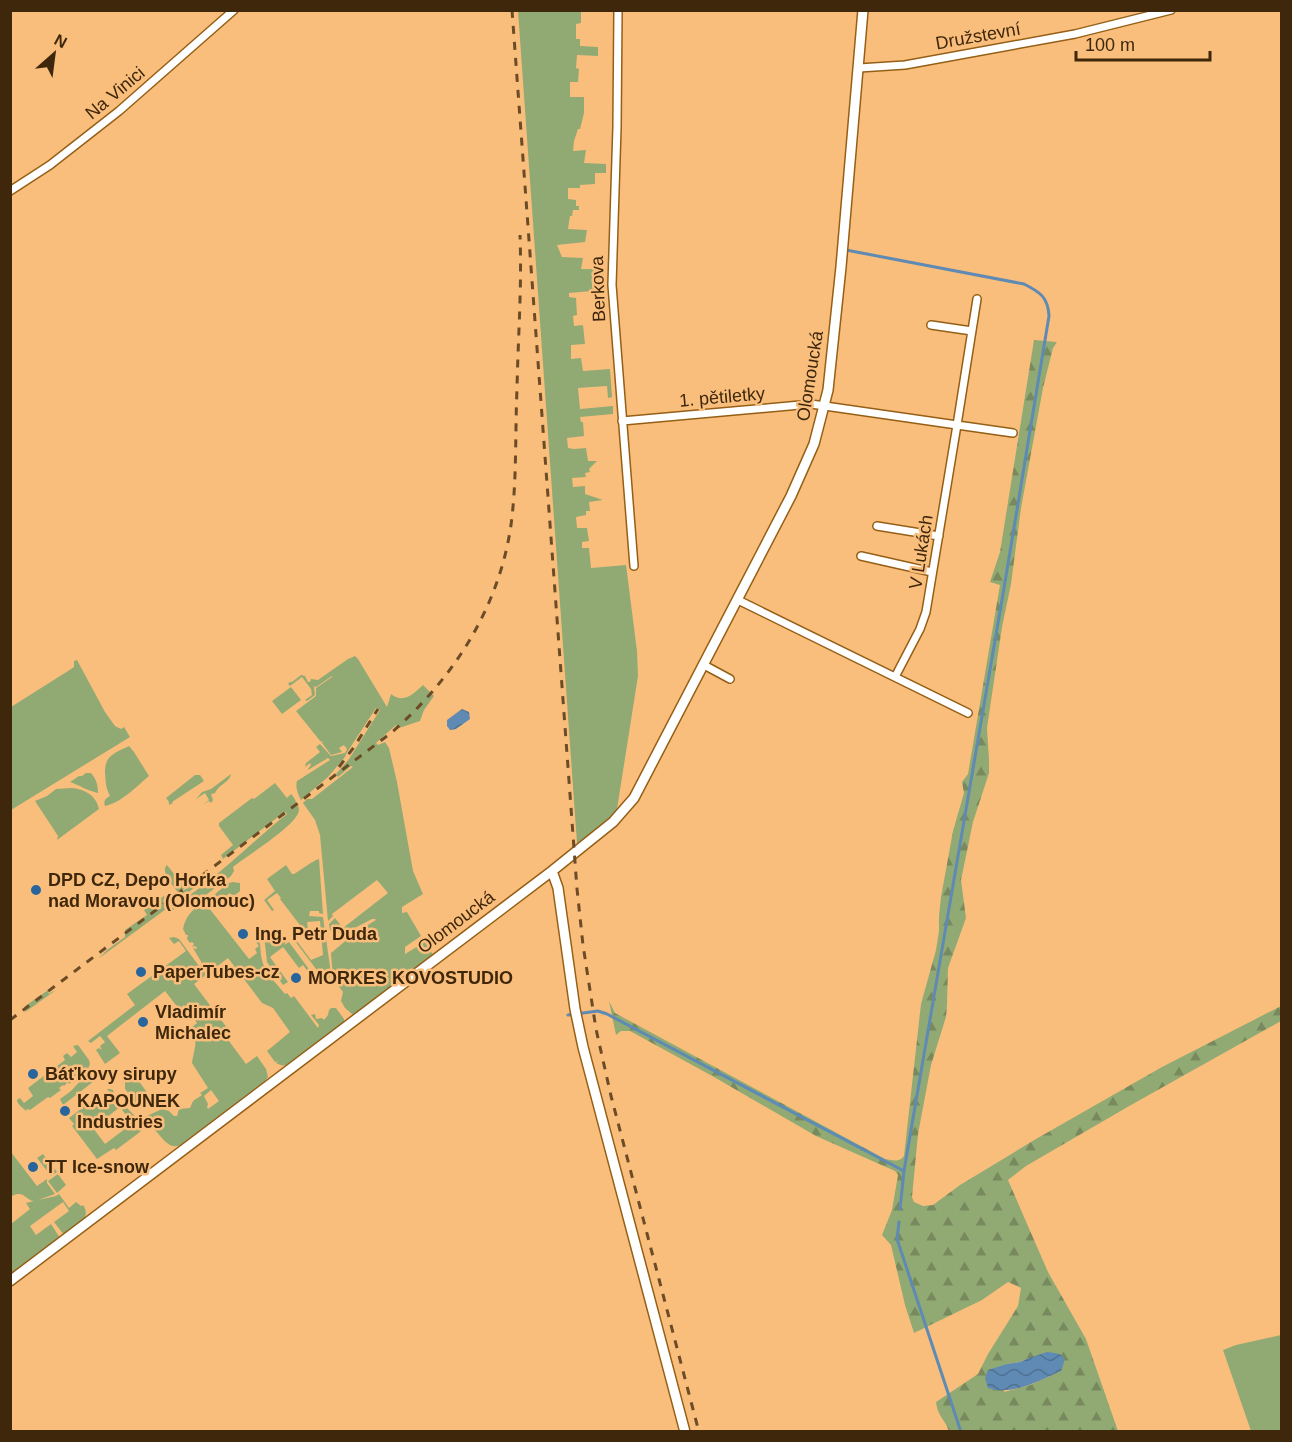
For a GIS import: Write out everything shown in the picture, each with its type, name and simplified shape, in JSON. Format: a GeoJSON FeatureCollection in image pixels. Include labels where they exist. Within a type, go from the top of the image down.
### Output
{"type":"FeatureCollection","features":[{"type":"Feature","properties":{"kind":"street","name":"Na Vinici"},"geometry":{"type":"LineString","coordinates":[[10,191],[50,165],[119,111],[234,10]]}},
{"type":"Feature","properties":{"kind":"street","name":"Berkova"},"geometry":{"type":"LineString","coordinates":[[618,10],[612,285],[634,566]]}},
{"type":"Feature","properties":{"kind":"street","name":"Olomoucká"},"geometry":{"type":"LineString","coordinates":[[10,1281],[552,870],[613,822],[627,808],[644,780],[800,479],[817,435],[828,390],[863,10]]}},
{"type":"Feature","properties":{"kind":"street","name":"Družstevní"},"geometry":{"type":"LineString","coordinates":[[859,68],[905,65],[1075,34],[1171,10]]}},
{"type":"Feature","properties":{"kind":"street","name":"V Lukách"},"geometry":{"type":"LineString","coordinates":[[896,677],[924,619],[978,299]]}},
{"type":"Feature","properties":{"kind":"street"},"geometry":{"type":"LineString","coordinates":[[931,325],[972,332]]}},
{"type":"Feature","properties":{"kind":"street","name":"1. pětiletky"},"geometry":{"type":"LineString","coordinates":[[622,421],[805,405],[825,406]]}},
{"type":"Feature","properties":{"kind":"street"},"geometry":{"type":"LineString","coordinates":[[825,406],[1013,433]]}},
{"type":"Feature","properties":{"kind":"street"},"geometry":{"type":"LineString","coordinates":[[877,526],[939,536]]}},
{"type":"Feature","properties":{"kind":"street"},"geometry":{"type":"LineString","coordinates":[[861,556],[932,572]]}},
{"type":"Feature","properties":{"kind":"street"},"geometry":{"type":"LineString","coordinates":[[738,600],[968,713]]}},
{"type":"Feature","properties":{"kind":"street"},"geometry":{"type":"LineString","coordinates":[[704,665],[730,679]]}},
{"type":"Feature","properties":{"kind":"street"},"geometry":{"type":"LineString","coordinates":[[552,870],[558,888],[576,1013],[586,1058],[685,1431]]}},
{"type":"Feature","properties":{"kind":"green space"},"geometry":{"type":"Polygon","coordinates":[[[518,11],[581,11],[581,23],[576,24],[576,39],[580,39],[580,46],[598,47],[598,56],[577,55],[578,82],[570,82],[570,97],[584,97],[584,113],[574,141],[573,151],[586,150],[584,163],[606,164],[606,173],[595,173],[595,184],[568,188],[568,199],[576,200],[579,210],[573,210],[568,229],[587,230],[585,242],[557,245],[562,257],[583,258],[581,269],[604,269],[604,290],[569,293],[569,297],[576,298],[577,315],[573,316],[574,326],[583,325],[585,344],[571,345],[571,359],[581,358],[583,371],[610,369],[612,397],[608,398],[607,386],[578,388],[580,409],[613,406],[613,414],[580,417],[583,422],[584,436],[567,438],[568,448],[586,448],[588,461],[597,461],[589,469],[590,472],[585,473],[586,477],[572,478],[573,487],[585,486],[585,494],[603,500],[589,502],[590,511],[586,511],[586,515],[576,517],[577,528],[587,528],[589,541],[582,542],[582,548],[589,548],[591,568],[626,565],[638,676],[617,809],[611,818],[579,844],[577,843],[518,11]]]}},
{"type":"Feature","properties":{"kind":"green space"},"geometry":{"type":"Polygon","coordinates":[[[1034,340],[1057,342],[1053,348],[1043,388],[1021,508],[987,728],[989,773],[973,822],[961,880],[966,918],[948,968],[946,1017],[931,1065],[918,1134],[912,1197],[914,1202],[923,1206],[933,1205],[960,1185],[1036,1139],[1162,1067],[1281,1006],[1281,1021],[1026,1166],[1008,1180],[1048,1272],[1086,1339],[1118,1431],[949,1431],[938,1411],[936,1402],[978,1374],[1018,1306],[1021,1288],[1008,1282],[982,1300],[914,1333],[891,1245],[882,1235],[892,1210],[898,1175],[895,1171],[816,1136],[630,1031],[621,1031],[616,1035],[609,1001],[615,1013],[885,1159],[898,1160],[904,1156],[921,1004],[936,950],[941,897],[953,831],[964,793],[962,782],[968,774],[1000,585],[990,582],[1000,552],[1034,340]],[[1029,1358],[1007,1364],[1004,1392],[1030,1385],[1061,1371],[1029,1358]]]}},
{"type":"Feature","properties":{"kind":"green space"},"geometry":{"type":"Polygon","coordinates":[[[355,656],[387,707],[391,694],[404,698],[423,685],[434,696],[424,710],[420,721],[399,728],[396,725],[376,743],[378,745],[385,742],[389,748],[413,871],[423,894],[402,907],[402,913],[407,912],[421,936],[405,947],[405,954],[425,942],[433,955],[353,1015],[341,1001],[343,992],[333,979],[331,953],[355,933],[376,920],[372,919],[347,932],[340,933],[330,930],[329,924],[335,918],[343,928],[388,893],[377,880],[332,914],[333,916],[328,921],[320,835],[315,820],[303,803],[307,799],[312,799],[353,767],[351,766],[338,777],[336,774],[349,759],[380,710],[376,708],[345,757],[328,777],[301,800],[297,781],[330,760],[328,758],[308,770],[311,765],[310,763],[305,767],[306,763],[320,752],[316,747],[320,744],[331,756],[345,753],[347,749],[344,745],[339,748],[342,752],[331,755],[322,743],[323,741],[321,742],[296,711],[316,696],[316,688],[332,676],[316,687],[314,686],[315,695],[307,701],[305,700],[312,695],[311,689],[302,677],[290,686],[288,684],[301,675],[305,676],[308,682],[311,679],[318,680],[355,656]]]}},
{"type":"Feature","properties":{"kind":"green space"},"geometry":{"type":"Polygon","coordinates":[[[77,660],[105,712],[115,726],[121,729],[124,727],[130,737],[11,810],[11,707],[74,667],[74,661],[77,660]]]}},
{"type":"Feature","properties":{"kind":"green space"},"geometry":{"type":"Polygon","coordinates":[[[291,687],[301,700],[282,714],[272,701],[291,687]]]}},
{"type":"Feature","properties":{"kind":"green space"},"geometry":{"type":"Polygon","coordinates":[[[129,746],[149,776],[123,798],[105,806],[105,800],[110,796],[107,790],[105,766],[112,755],[129,746]]]}},
{"type":"Feature","properties":{"kind":"green space"},"geometry":{"type":"Polygon","coordinates":[[[86,773],[91,773],[94,777],[98,793],[70,782],[86,773]]]}},
{"type":"Feature","properties":{"kind":"green space"},"geometry":{"type":"Polygon","coordinates":[[[231,774],[215,793],[211,794],[213,800],[211,803],[209,801],[203,805],[209,800],[205,793],[196,799],[202,792],[211,789],[231,774]]]}},
{"type":"Feature","properties":{"kind":"green space"},"geometry":{"type":"Polygon","coordinates":[[[195,775],[200,775],[204,781],[169,805],[166,798],[195,775]]]}},
{"type":"Feature","properties":{"kind":"green space"},"geometry":{"type":"Polygon","coordinates":[[[275,783],[287,798],[291,794],[294,798],[299,809],[296,816],[281,832],[233,867],[234,871],[231,876],[198,901],[190,904],[187,902],[173,886],[167,876],[166,866],[182,884],[191,878],[190,884],[180,893],[200,879],[202,880],[185,896],[187,897],[287,814],[285,812],[282,814],[223,859],[221,855],[233,845],[219,823],[275,783]]]}},
{"type":"Feature","properties":{"kind":"green space"},"geometry":{"type":"Polygon","coordinates":[[[71,788],[89,794],[98,804],[99,809],[57,840],[58,836],[35,801],[56,789],[71,788]]]}},
{"type":"Feature","properties":{"kind":"green space"},"geometry":{"type":"Polygon","coordinates":[[[319,859],[323,914],[319,911],[310,911],[309,916],[323,917],[331,974],[325,981],[292,937],[311,960],[323,955],[320,921],[307,922],[309,936],[311,935],[312,940],[310,942],[277,893],[267,900],[274,910],[272,911],[264,900],[275,891],[267,879],[286,865],[294,874],[319,859]]]}},
{"type":"Feature","properties":{"kind":"green space"},"geometry":{"type":"Polygon","coordinates":[[[233,882],[240,883],[240,891],[233,897],[230,893],[219,901],[216,893],[233,882]]]}},
{"type":"Feature","properties":{"kind":"green space"},"geometry":{"type":"Polygon","coordinates":[[[164,896],[171,899],[175,909],[169,913],[166,909],[98,959],[125,937],[125,930],[147,915],[144,910],[164,896]]]}},
{"type":"Feature","properties":{"kind":"green space"},"geometry":{"type":"Polygon","coordinates":[[[208,900],[214,903],[209,908],[249,959],[257,953],[255,949],[259,946],[256,942],[259,940],[262,960],[268,974],[285,994],[287,993],[291,998],[294,996],[318,1028],[319,1025],[311,1015],[315,1014],[316,1019],[324,1020],[331,1008],[336,1008],[344,1022],[290,1064],[276,1063],[278,1061],[275,1062],[267,1051],[290,1032],[273,1008],[262,1003],[228,958],[194,984],[228,1029],[223,1033],[246,1064],[257,1056],[266,1069],[268,1077],[263,1084],[187,1142],[172,1146],[165,1142],[149,1123],[147,1116],[162,1109],[177,1116],[179,1109],[190,1108],[193,1101],[202,1095],[200,1093],[208,1088],[192,1063],[195,1041],[191,1028],[197,1023],[184,1005],[179,1009],[165,991],[107,1036],[120,1053],[105,1064],[96,1050],[99,1048],[102,1050],[100,1046],[105,1042],[100,1036],[91,1043],[88,1041],[135,1005],[127,994],[186,951],[179,941],[174,944],[169,938],[179,939],[199,966],[203,965],[193,948],[197,948],[192,947],[194,944],[187,939],[188,935],[183,929],[195,908],[208,900]],[[211,1090],[204,1096],[208,1109],[219,1101],[211,1090]]]}},
{"type":"Feature","properties":{"kind":"green space"},"geometry":{"type":"Polygon","coordinates":[[[272,930],[283,935],[288,942],[284,945],[289,942],[314,976],[312,977],[303,965],[299,968],[283,947],[270,957],[288,982],[283,985],[267,962],[264,935],[272,930]]]}},
{"type":"Feature","properties":{"kind":"green space"},"geometry":{"type":"Polygon","coordinates":[[[51,988],[48,994],[56,990],[24,1013],[26,1011],[24,1007],[51,988]]]}},
{"type":"Feature","properties":{"kind":"green space"},"geometry":{"type":"Polygon","coordinates":[[[78,1045],[89,1060],[88,1069],[69,1084],[68,1082],[59,1088],[61,1090],[50,1098],[48,1097],[26,1111],[17,1100],[20,1098],[24,1103],[33,1096],[28,1088],[65,1060],[63,1056],[67,1053],[71,1057],[77,1052],[73,1046],[78,1045]]]}},
{"type":"Feature","properties":{"kind":"green space"},"geometry":{"type":"Polygon","coordinates":[[[100,1071],[103,1074],[102,1083],[98,1078],[63,1105],[60,1099],[84,1078],[100,1071]]]}},
{"type":"Feature","properties":{"kind":"green space"},"geometry":{"type":"Polygon","coordinates":[[[130,1078],[134,1081],[138,1080],[149,1095],[143,1095],[146,1101],[150,1102],[147,1105],[138,1105],[125,1089],[125,1082],[130,1078]]]}},
{"type":"Feature","properties":{"kind":"green space"},"geometry":{"type":"Polygon","coordinates":[[[107,1089],[113,1090],[115,1098],[112,1104],[121,1102],[137,1118],[131,1122],[120,1107],[93,1128],[105,1144],[138,1119],[143,1123],[143,1127],[140,1132],[116,1150],[114,1148],[97,1159],[72,1126],[74,1124],[69,1118],[98,1096],[103,1101],[111,1094],[107,1089]]]}},
{"type":"Feature","properties":{"kind":"green space"},"geometry":{"type":"Polygon","coordinates":[[[11,1152],[37,1186],[47,1179],[47,1183],[55,1194],[38,1200],[59,1194],[69,1208],[76,1202],[83,1205],[86,1214],[81,1222],[64,1235],[54,1222],[69,1211],[63,1202],[30,1226],[36,1235],[51,1224],[60,1238],[11,1276],[11,1224],[30,1209],[26,1203],[34,1201],[20,1194],[11,1196],[11,1152]]]}},
{"type":"Feature","properties":{"kind":"green space"},"geometry":{"type":"Polygon","coordinates":[[[43,1154],[57,1172],[51,1176],[37,1158],[43,1154]]]}},
{"type":"Feature","properties":{"kind":"green space"},"geometry":{"type":"Polygon","coordinates":[[[58,1174],[66,1185],[57,1193],[48,1181],[58,1174]]]}},
{"type":"Feature","properties":{"kind":"green space"},"geometry":{"type":"Polygon","coordinates":[[[1281,1335],[1281,1431],[1251,1431],[1223,1350],[1281,1335]]]}},
{"type":"Feature","properties":{"kind":"water"},"geometry":{"type":"Polygon","coordinates":[[[462,709],[469,712],[470,719],[456,729],[450,730],[447,720],[462,709]]]}},
{"type":"Feature","properties":{"kind":"water"},"geometry":{"type":"Polygon","coordinates":[[[1047,1352],[1063,1356],[1061,1371],[1016,1389],[988,1388],[985,1378],[988,1370],[1047,1352]]]}},
{"type":"Feature","properties":{"kind":"waterway"},"geometry":{"type":"LineString","coordinates":[[846,250],[1024,284],[1042,296],[1047,304],[1049,316],[904,1171],[900,1209]]}},
{"type":"Feature","properties":{"kind":"waterway"},"geometry":{"type":"LineString","coordinates":[[568,1015],[598,1011],[607,1014],[904,1171]]}},
{"type":"Feature","properties":{"kind":"waterway"},"geometry":{"type":"LineString","coordinates":[[899,1222],[897,1239],[961,1432]]}},
{"type":"Feature","properties":{"kind":"railway"},"geometry":{"type":"LineString","coordinates":[[512,10],[583,945],[596,1029],[611,1096],[699,1432]]}},
{"type":"Feature","properties":{"kind":"railway"},"geometry":{"type":"LineString","coordinates":[[10,1020],[391,733],[434,689],[470,640],[496,585],[511,525],[515,474],[520,235]]}},
{"type":"Feature","properties":{"kind":"railway"},"geometry":{"type":"LineString","coordinates":[[339,767],[378,709]]}},
{"type":"Feature","properties":{"kind":"place","name":"DPD CZ, Depo Horka nad Moravou (Olomouc)"},"geometry":{"type":"Point","coordinates":[36,890]}},
{"type":"Feature","properties":{"kind":"place","name":"Ing. Petr Duda"},"geometry":{"type":"Point","coordinates":[243,934]}},
{"type":"Feature","properties":{"kind":"place","name":"PaperTubes-cz"},"geometry":{"type":"Point","coordinates":[141,972]}},
{"type":"Feature","properties":{"kind":"place","name":"MORKES KOVOSTUDIO"},"geometry":{"type":"Point","coordinates":[296,978]}},
{"type":"Feature","properties":{"kind":"place","name":"Vladimír Michalec"},"geometry":{"type":"Point","coordinates":[143,1022]}},
{"type":"Feature","properties":{"kind":"place","name":"Báťkovy sirupy"},"geometry":{"type":"Point","coordinates":[33,1074]}},
{"type":"Feature","properties":{"kind":"place","name":"KAPOUNEK Industries"},"geometry":{"type":"Point","coordinates":[65,1111]}},
{"type":"Feature","properties":{"kind":"place","name":"TT Ice-snow"},"geometry":{"type":"Point","coordinates":[33,1167]}}]}
